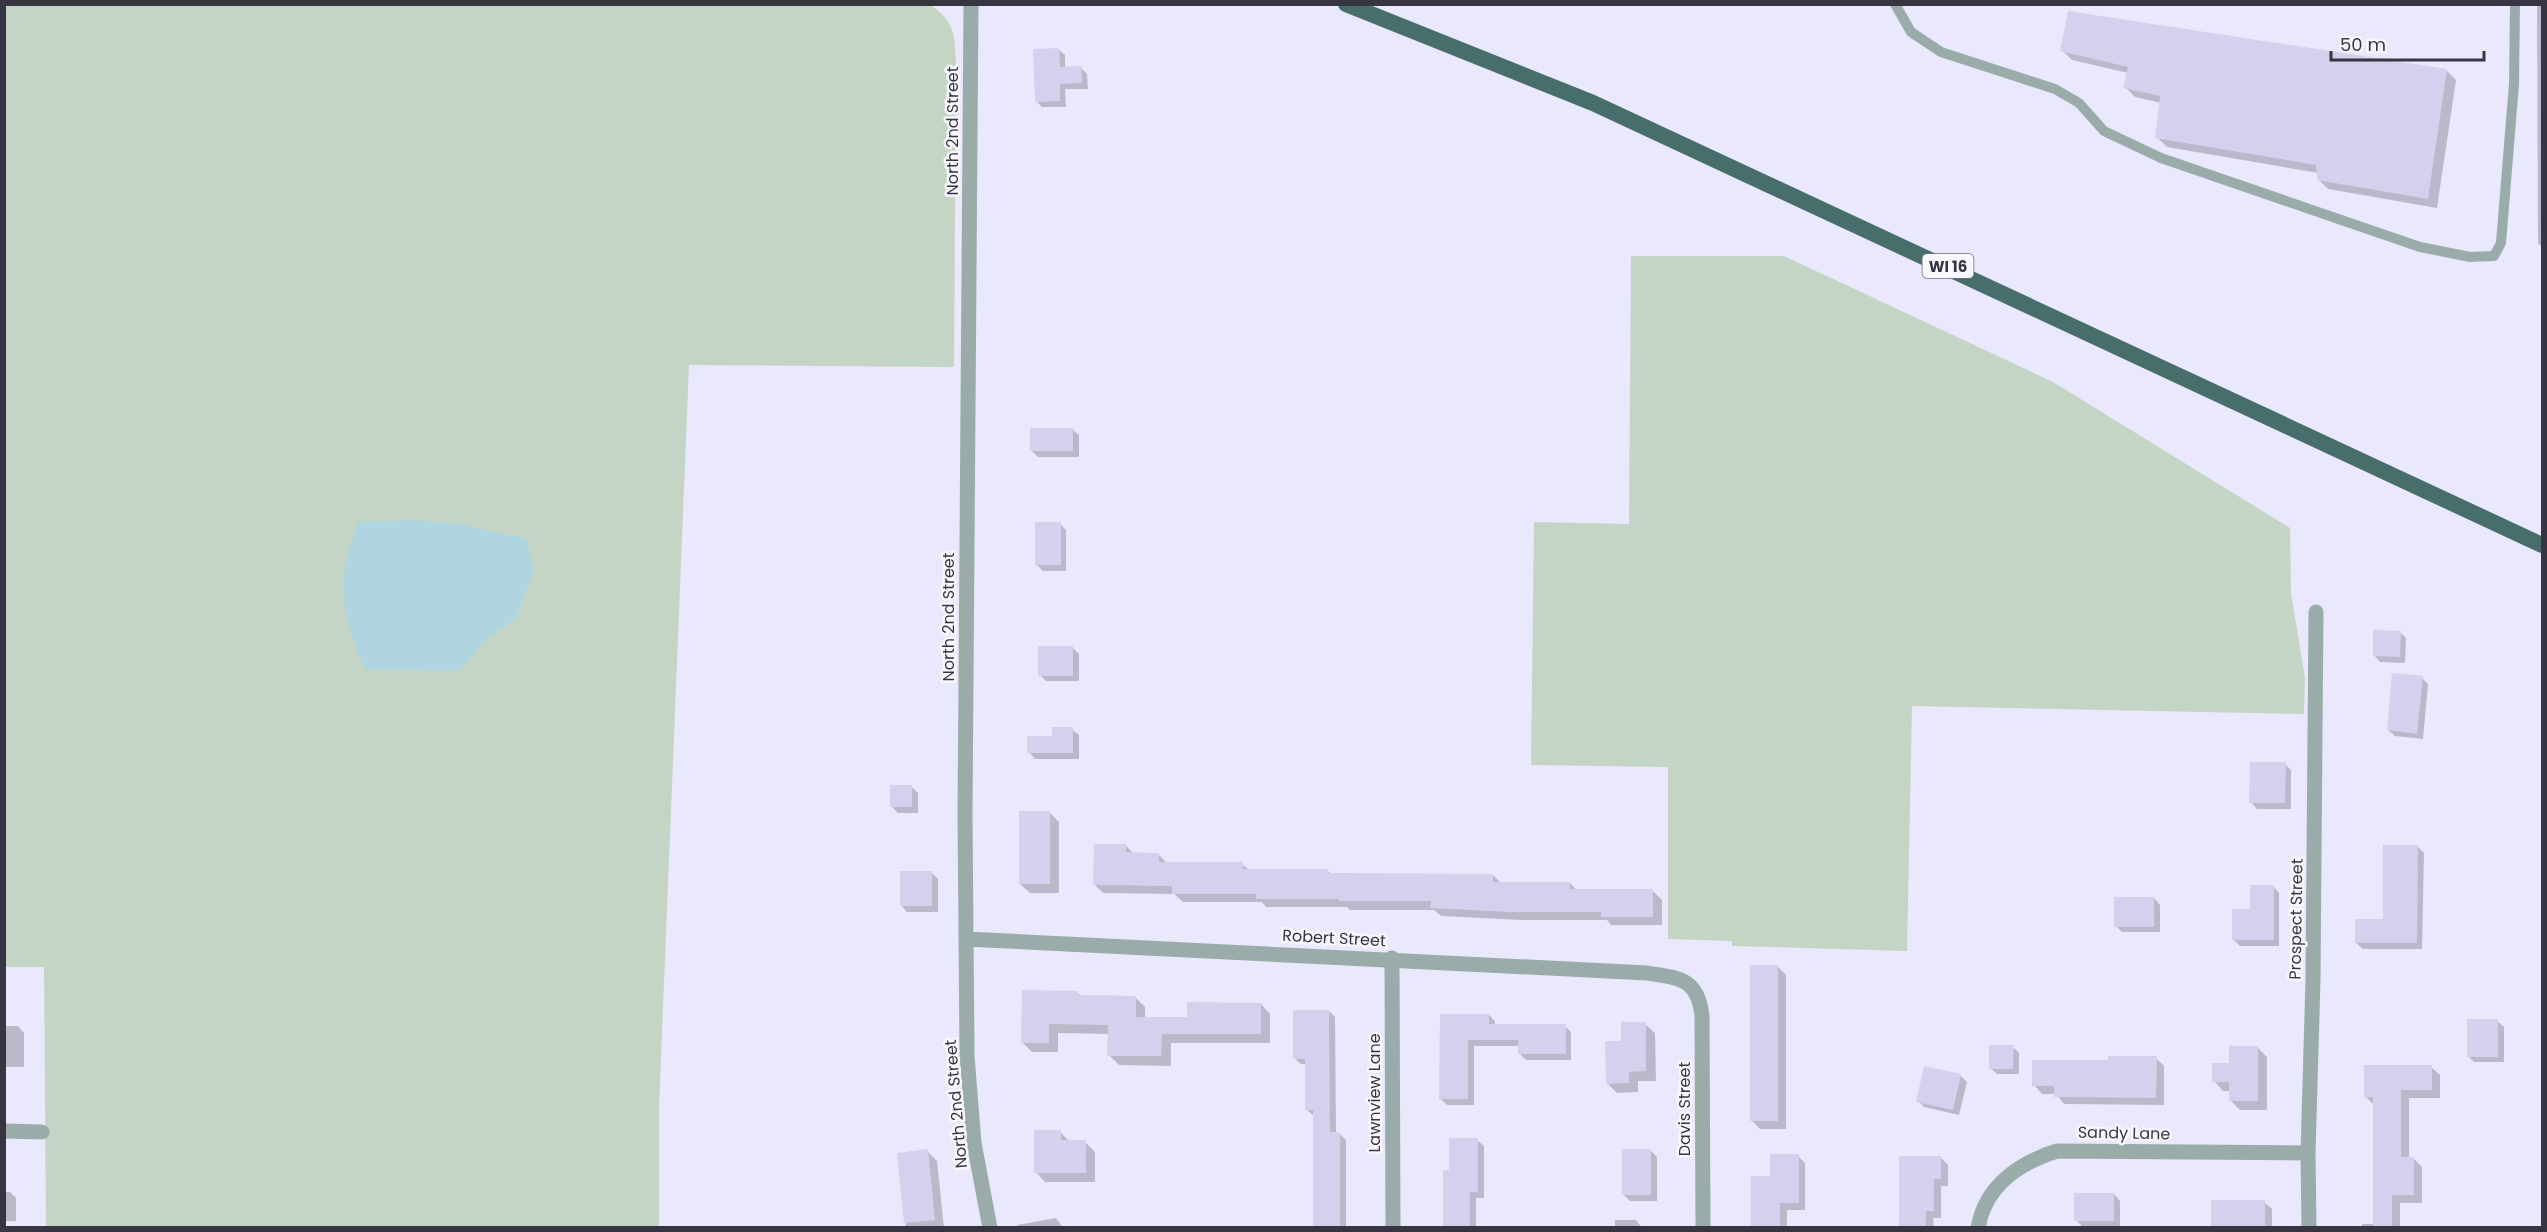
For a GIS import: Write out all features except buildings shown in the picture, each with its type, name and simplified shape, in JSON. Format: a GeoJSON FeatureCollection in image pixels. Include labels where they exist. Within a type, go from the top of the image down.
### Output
{"type":"FeatureCollection","features":[{"type":"Feature","properties":{"kind":"highway","name":"WI 16"},"geometry":{"type":"LineString","coordinates":[[1346,4],[1593,102],[2542,544]]}},
{"type":"Feature","properties":{"kind":"street","name":"North 2nd Street"},"geometry":{"type":"LineString","coordinates":[[971,4],[965,814],[967,1056],[974,1143],[990,1227]]}},
{"type":"Feature","properties":{"kind":"street","name":"Prospect Street"},"geometry":{"type":"LineString","coordinates":[[2309,1227],[2308,1153],[2313,980],[2316,612]]}},
{"type":"Feature","properties":{"kind":"street","name":"Robert Street"},"geometry":{"type":"LineString","coordinates":[[966,939],[1392,958],[1647,973],[1667,976],[1690,984],[1697,991]]}},
{"type":"Feature","properties":{"kind":"street","name":"Lawnview Lane"},"geometry":{"type":"LineString","coordinates":[[1392,958],[1393,1227]]}},
{"type":"Feature","properties":{"kind":"street","name":"Davis Street"},"geometry":{"type":"LineString","coordinates":[[1697,991],[1702,1016],[1702,1227]]}},
{"type":"Feature","properties":{"kind":"street"},"geometry":{"type":"LineString","coordinates":[[4,1131],[42,1132]]}},
{"type":"Feature","properties":{"kind":"street","name":"Sandy Lane"},"geometry":{"type":"LineString","coordinates":[[1978,1227],[1984,1204],[1991,1193],[2015,1168],[2033,1158],[2057,1151],[2308,1153]]}},
{"type":"Feature","properties":{"kind":"lane"},"geometry":{"type":"LineString","coordinates":[[1895,4],[1911,32],[1941,52],[2055,89],[2079,103],[2104,131],[2161,158],[2420,247],[2470,257],[2494,256],[2501,243],[2514,84],[2515,4]]}},
{"type":"Feature","properties":{"kind":"green space"},"geometry":{"type":"Polygon","coordinates":[[[929,4],[944,16],[952,28],[956,61],[954,367],[689,365],[659,1107],[659,1227],[46,1227],[44,967],[5,967],[5,5],[929,4]]]}},
{"type":"Feature","properties":{"kind":"green space"},"geometry":{"type":"Polygon","coordinates":[[[1631,256],[1784,256],[2053,382],[2290,528],[2291,593],[2305,678],[2304,714],[1912,706],[1907,951],[1732,946],[1732,941],[1668,939],[1668,767],[1531,765],[1534,522],[1629,524],[1631,256]]]}},
{"type":"Feature","properties":{"kind":"water"},"geometry":{"type":"Polygon","coordinates":[[[414,520],[459,524],[527,539],[533,573],[516,618],[484,641],[459,671],[365,669],[352,636],[344,600],[343,577],[358,522],[414,520]]]}}]}
